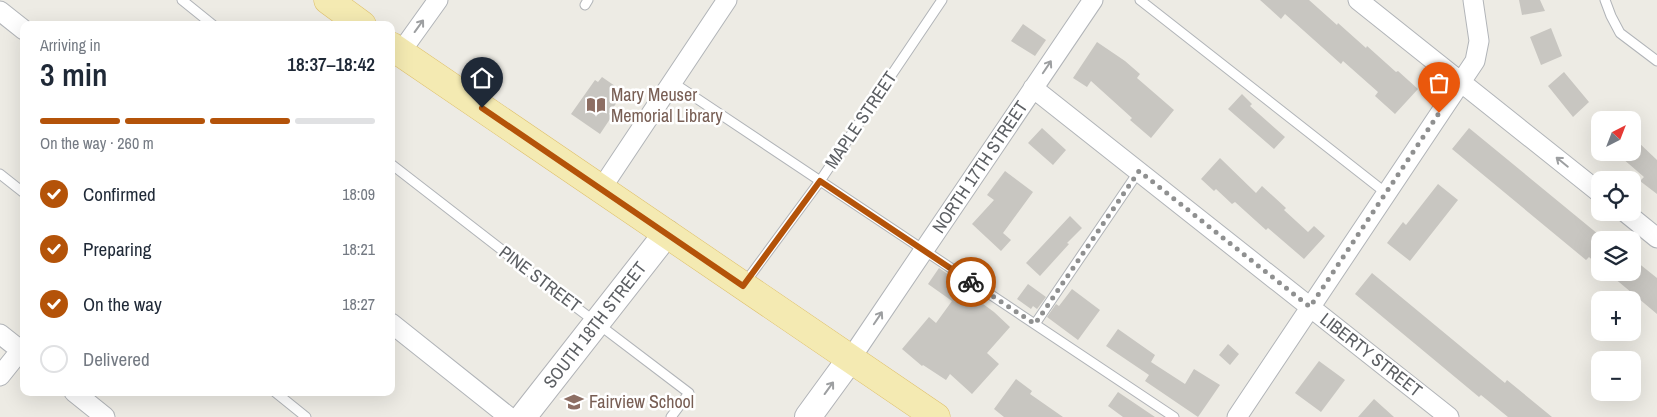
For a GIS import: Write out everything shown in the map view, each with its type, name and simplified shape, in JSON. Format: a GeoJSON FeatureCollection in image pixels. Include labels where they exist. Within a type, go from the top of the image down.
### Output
{"type":"FeatureCollection","features":[{"type":"Feature","properties":{"kind":"main road"},"geometry":{"type":"LineString","coordinates":[[328,0],[357,21]]}},
{"type":"Feature","properties":{"kind":"main road"},"geometry":{"type":"LineString","coordinates":[[396,49],[936,417]]}},
{"type":"Feature","properties":{"kind":"street"},"geometry":{"type":"LineString","coordinates":[[396,49],[438,0]]}},
{"type":"Feature","properties":{"kind":"street"},"geometry":{"type":"LineString","coordinates":[[601,189],[727,0]]}},
{"type":"Feature","properties":{"kind":"street","name":"NORTH 17TH STREET"},"geometry":{"type":"LineString","coordinates":[[851,358],[1093,0]]}},
{"type":"Feature","properties":{"kind":"street"},"geometry":{"type":"LineString","coordinates":[[1358,0],[1591,186]]}},
{"type":"Feature","properties":{"kind":"street"},"geometry":{"type":"LineString","coordinates":[[1237,417],[1475,61],[1479,41],[1473,0]]}},
{"type":"Feature","properties":{"kind":"street"},"geometry":{"type":"LineString","coordinates":[[0,11],[20,27]]}},
{"type":"Feature","properties":{"kind":"street","name":"LIBERTY STREET"},"geometry":{"type":"LineString","coordinates":[[1033,88],[1449,417]]}},
{"type":"Feature","properties":{"kind":"street"},"geometry":{"type":"LineString","coordinates":[[1636,221],[1657,238]]}},
{"type":"Feature","properties":{"kind":"street","name":"SOUTH 18TH STREET"},"geometry":{"type":"LineString","coordinates":[[523,417],[667,233]]}},
{"type":"Feature","properties":{"kind":"street"},"geometry":{"type":"LineString","coordinates":[[395,326],[509,417]]}},
{"type":"Feature","properties":{"kind":"street"},"geometry":{"type":"LineString","coordinates":[[0,334],[20,348]]}},
{"type":"Feature","properties":{"kind":"street"},"geometry":{"type":"LineString","coordinates":[[0,376],[20,353]]}},
{"type":"Feature","properties":{"kind":"street"},"geometry":{"type":"LineString","coordinates":[[808,417],[851,358]]}},
{"type":"Feature","properties":{"kind":"street"},"geometry":{"type":"LineString","coordinates":[[79,396],[105,417]]}},
{"type":"Feature","properties":{"kind":"lane"},"geometry":{"type":"LineString","coordinates":[[182,0],[208,21]]}},
{"type":"Feature","properties":{"kind":"lane","name":"MAPLE STREET"},"geometry":{"type":"LineString","coordinates":[[743,286],[820,181],[942,0]]}},
{"type":"Feature","properties":{"kind":"lane"},"geometry":{"type":"LineString","coordinates":[[1140,0],[1386,193]]}},
{"type":"Feature","properties":{"kind":"lane"},"geometry":{"type":"LineString","coordinates":[[1605,0],[1620,33],[1657,61]]}},
{"type":"Feature","properties":{"kind":"lane"},"geometry":{"type":"LineString","coordinates":[[672,82],[1174,417]]}},
{"type":"Feature","properties":{"kind":"lane","name":"PINE STREET"},"geometry":{"type":"LineString","coordinates":[[395,167],[690,393],[671,417]]}},
{"type":"Feature","properties":{"kind":"lane"},"geometry":{"type":"LineString","coordinates":[[1035,324],[1139,171]]}},
{"type":"Feature","properties":{"kind":"lane"},"geometry":{"type":"LineString","coordinates":[[0,174],[20,190]]}},
{"type":"Feature","properties":{"kind":"lane"},"geometry":{"type":"LineString","coordinates":[[280,396],[306,417]]}},
{"type":"Feature","properties":{"kind":"building"},"geometry":{"type":"Polygon","coordinates":[[[1260,0],[1309,0],[1337,25],[1338,23],[1418,89],[1395,114],[1375,96],[1378,92],[1343,61],[1341,64],[1285,14],[1281,19],[1260,0]]]}},
{"type":"Feature","properties":{"kind":"building"},"geometry":{"type":"Polygon","coordinates":[[[1519,0],[1540,0],[1545,11],[1522,15],[1519,0]]]}},
{"type":"Feature","properties":{"kind":"building"},"geometry":{"type":"Polygon","coordinates":[[[1023,24],[1046,40],[1035,56],[1011,41],[1023,24]]]}},
{"type":"Feature","properties":{"kind":"building"},"geometry":{"type":"Polygon","coordinates":[[[1551,28],[1562,56],[1541,65],[1530,37],[1551,28]]]}},
{"type":"Feature","properties":{"kind":"building"},"geometry":{"type":"Polygon","coordinates":[[[1097,42],[1140,74],[1137,78],[1174,110],[1151,138],[1091,81],[1087,87],[1073,78],[1097,42]]]}},
{"type":"Feature","properties":{"kind":"building"},"geometry":{"type":"Polygon","coordinates":[[[1564,72],[1589,102],[1573,117],[1548,86],[1564,72]]]}},
{"type":"Feature","properties":{"kind":"building","name":"Mary Meuser Memorial Library"},"geometry":{"type":"Polygon","coordinates":[[[602,77],[615,86],[612,90],[621,96],[609,114],[612,116],[600,134],[571,114],[595,80],[598,82],[602,77]]]}},
{"type":"Feature","properties":{"kind":"building"},"geometry":{"type":"Polygon","coordinates":[[[1242,94],[1252,104],[1250,106],[1285,137],[1274,149],[1228,109],[1242,94]]]}},
{"type":"Feature","properties":{"kind":"building"},"geometry":{"type":"Polygon","coordinates":[[[1042,128],[1066,150],[1053,165],[1028,143],[1042,128]]]}},
{"type":"Feature","properties":{"kind":"building"},"geometry":{"type":"Polygon","coordinates":[[[1469,128],[1594,231],[1591,231],[1591,259],[1589,257],[1586,260],[1452,149],[1469,128]]]}},
{"type":"Feature","properties":{"kind":"building"},"geometry":{"type":"Polygon","coordinates":[[[1641,145],[1657,160],[1657,194],[1641,182],[1644,177],[1641,174],[1641,171],[1637,171],[1625,161],[1641,161],[1641,145]]]}},
{"type":"Feature","properties":{"kind":"building"},"geometry":{"type":"Polygon","coordinates":[[[1220,158],[1256,193],[1262,186],[1308,232],[1314,226],[1325,236],[1304,259],[1268,228],[1266,230],[1235,202],[1232,204],[1216,189],[1214,191],[1201,179],[1220,158]]]}},
{"type":"Feature","properties":{"kind":"building"},"geometry":{"type":"Polygon","coordinates":[[[1005,171],[1033,192],[1003,233],[1011,240],[1001,251],[972,224],[994,200],[987,195],[1005,171]]]}},
{"type":"Feature","properties":{"kind":"building"},"geometry":{"type":"Polygon","coordinates":[[[1438,184],[1458,200],[1410,261],[1387,243],[1403,222],[1406,225],[1438,184]]]}},
{"type":"Feature","properties":{"kind":"building"},"geometry":{"type":"Polygon","coordinates":[[[1070,216],[1082,228],[1040,276],[1026,263],[1070,216]]]}},
{"type":"Feature","properties":{"kind":"building"},"geometry":{"type":"Polygon","coordinates":[[[1641,265],[1657,278],[1657,314],[1641,301],[1641,291],[1630,291],[1618,281],[1641,281],[1641,265]]]}},
{"type":"Feature","properties":{"kind":"building"},"geometry":{"type":"Polygon","coordinates":[[[939,268],[962,284],[960,287],[994,312],[1010,327],[987,353],[999,364],[972,394],[950,374],[946,380],[922,366],[902,349],[929,317],[936,323],[952,301],[928,284],[939,268]]]}},
{"type":"Feature","properties":{"kind":"building"},"geometry":{"type":"Polygon","coordinates":[[[1372,273],[1505,383],[1507,380],[1552,417],[1508,417],[1481,395],[1479,397],[1355,294],[1372,273]]]}},
{"type":"Feature","properties":{"kind":"building"},"geometry":{"type":"Polygon","coordinates":[[[1028,284],[1046,297],[1037,309],[1033,306],[1031,309],[1017,299],[1028,284]]]}},
{"type":"Feature","properties":{"kind":"building"},"geometry":{"type":"Polygon","coordinates":[[[1072,289],[1100,310],[1078,340],[1047,317],[1056,304],[1059,306],[1072,289]]]}},
{"type":"Feature","properties":{"kind":"building"},"geometry":{"type":"Polygon","coordinates":[[[1118,329],[1155,355],[1151,362],[1185,384],[1194,369],[1220,385],[1198,417],[1145,381],[1149,375],[1106,346],[1118,329]]]}},
{"type":"Feature","properties":{"kind":"building"},"geometry":{"type":"Polygon","coordinates":[[[1228,344],[1239,354],[1230,365],[1219,355],[1228,344]]]}},
{"type":"Feature","properties":{"kind":"building"},"geometry":{"type":"Polygon","coordinates":[[[1319,361],[1345,380],[1321,412],[1295,393],[1319,361]]]}},
{"type":"Feature","properties":{"kind":"building"},"geometry":{"type":"Polygon","coordinates":[[[1016,379],[1032,391],[1030,394],[1063,417],[1004,417],[994,409],[1016,379]]]}},
{"type":"Feature","properties":{"kind":"building"},"geometry":{"type":"Polygon","coordinates":[[[1118,392],[1155,417],[1123,417],[1108,406],[1118,392]]]}},
{"type":"Feature","properties":{"kind":"building"},"geometry":{"type":"Polygon","coordinates":[[[1374,399],[1394,417],[1358,417],[1374,399]]]}},
{"type":"Feature","properties":{"kind":"way so far"},"geometry":{"type":"LineString","coordinates":[[971,282],[1035,324],[1139,171],[1310,307],[1439,113]]}},
{"type":"Feature","properties":{"kind":"place","name":"Mary Meuser Memorial Library"},"geometry":{"type":"Point","coordinates":[596,105]}},
{"type":"Feature","properties":{"kind":"place","name":"Fairview School"},"geometry":{"type":"Point","coordinates":[574,402]}},
{"type":"Feature","properties":{"kind":"route"},"geometry":{"type":"LineString","coordinates":[[482,108],[743,286],[820,181],[971,282]]}}]}
